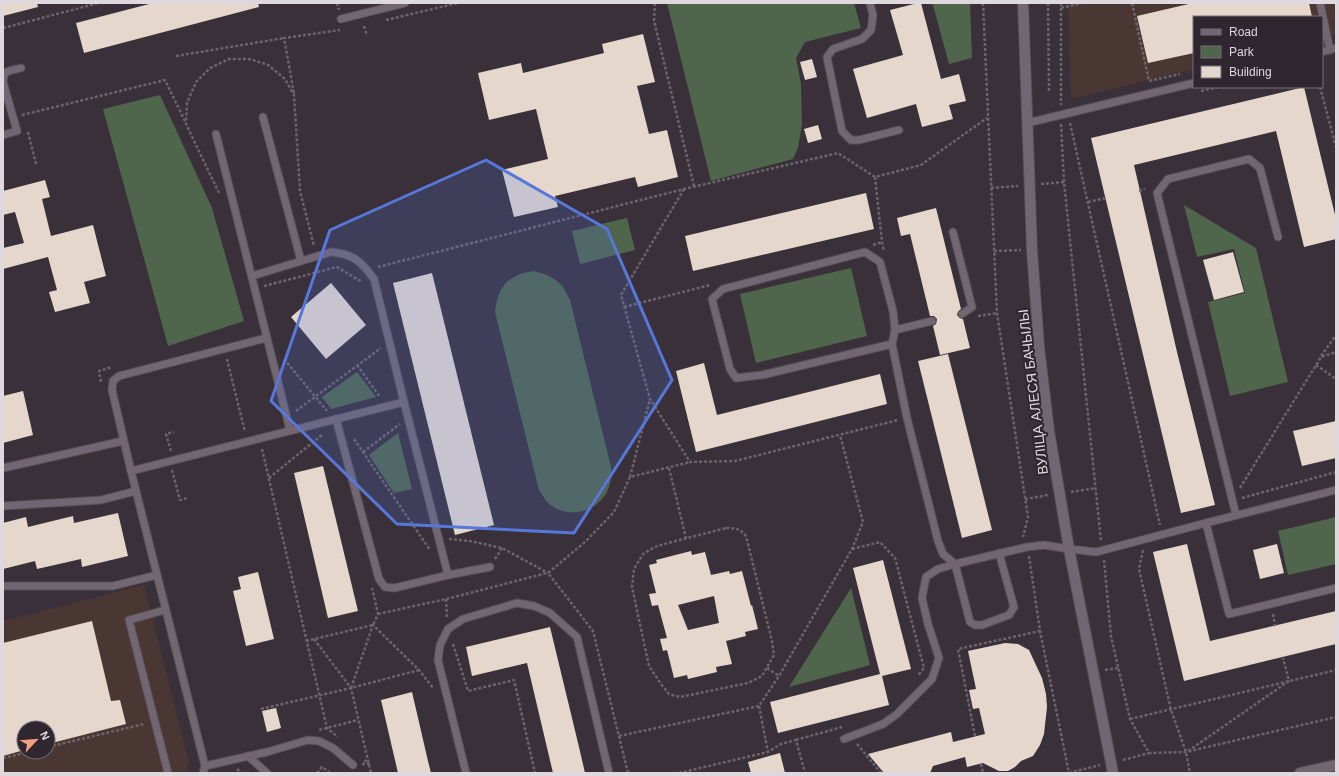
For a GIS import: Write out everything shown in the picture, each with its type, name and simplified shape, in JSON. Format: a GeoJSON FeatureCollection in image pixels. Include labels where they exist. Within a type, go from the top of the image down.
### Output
{"type":"FeatureCollection","features":[{"type":"Feature","properties":{"kind":"street","name":"ВУЛІЦА АЛЕСЯ БАЧЫЛЫ"},"geometry":{"type":"LineString","coordinates":[[1023,3],[1032,250],[1040,355],[1049,431],[1069,549],[1113,773]]}},
{"type":"Feature","properties":{"kind":"street"},"geometry":{"type":"LineString","coordinates":[[1300,773],[1336,765]]}},
{"type":"Feature","properties":{"kind":"lane"},"geometry":{"type":"LineString","coordinates":[[342,19],[405,3]]}},
{"type":"Feature","properties":{"kind":"lane"},"geometry":{"type":"LineString","coordinates":[[870,3],[873,15],[871,30],[862,38],[834,49],[827,57],[842,130],[851,140],[859,140],[899,130]]}},
{"type":"Feature","properties":{"kind":"lane"},"geometry":{"type":"LineString","coordinates":[[1320,3],[1329,40],[1333,49],[1323,52]]}},
{"type":"Feature","properties":{"kind":"lane"},"geometry":{"type":"LineString","coordinates":[[3,135],[17,131],[3,82],[3,76],[7,71],[21,68]]}},
{"type":"Feature","properties":{"kind":"lane"},"geometry":{"type":"LineString","coordinates":[[1028,123],[1193,83]]}},
{"type":"Feature","properties":{"kind":"lane"},"geometry":{"type":"LineString","coordinates":[[263,117],[301,260]]}},
{"type":"Feature","properties":{"kind":"lane"},"geometry":{"type":"LineString","coordinates":[[216,134],[290,430]]}},
{"type":"Feature","properties":{"kind":"lane"},"geometry":{"type":"LineString","coordinates":[[1236,515],[1157,193],[1168,179],[1249,159],[1260,168],[1278,237]]}},
{"type":"Feature","properties":{"kind":"lane"},"geometry":{"type":"LineString","coordinates":[[954,232],[972,307],[962,314]]}},
{"type":"Feature","properties":{"kind":"lane"},"geometry":{"type":"LineString","coordinates":[[252,276],[301,260],[331,252],[338,252],[355,258],[367,269],[374,279],[448,575]]}},
{"type":"Feature","properties":{"kind":"lane"},"geometry":{"type":"LineString","coordinates":[[892,344],[762,375],[736,378],[730,369],[712,299],[723,289],[865,252],[880,262],[893,311],[895,330],[892,344],[907,418],[938,541],[943,554],[955,564],[970,622],[975,625],[982,625],[1009,615],[1014,607],[999,553]]}},
{"type":"Feature","properties":{"kind":"lane"},"geometry":{"type":"LineString","coordinates":[[895,330],[932,322]]}},
{"type":"Feature","properties":{"kind":"lane"},"geometry":{"type":"LineString","coordinates":[[266,338],[119,376],[112,382],[112,390],[123,441],[204,770],[248,756],[308,740],[319,741],[332,748],[353,765]]}},
{"type":"Feature","properties":{"kind":"lane"},"geometry":{"type":"LineString","coordinates":[[131,471],[404,402]]}},
{"type":"Feature","properties":{"kind":"lane"},"geometry":{"type":"LineString","coordinates":[[336,419],[379,579],[385,586],[394,588],[490,567]]}},
{"type":"Feature","properties":{"kind":"lane"},"geometry":{"type":"LineString","coordinates":[[3,468],[123,441]]}},
{"type":"Feature","properties":{"kind":"lane"},"geometry":{"type":"LineString","coordinates":[[847,738],[883,724],[893,717],[932,679],[939,658],[928,624],[922,598],[926,577],[938,569],[1027,546],[1044,545],[1096,552],[1336,490]]}},
{"type":"Feature","properties":{"kind":"lane"},"geometry":{"type":"LineString","coordinates":[[3,506],[101,500],[136,491]]}},
{"type":"Feature","properties":{"kind":"lane"},"geometry":{"type":"LineString","coordinates":[[1206,523],[1229,614],[1336,588]]}},
{"type":"Feature","properties":{"kind":"lane"},"geometry":{"type":"LineString","coordinates":[[3,586],[113,586],[157,575]]}},
{"type":"Feature","properties":{"kind":"lane"},"geometry":{"type":"LineString","coordinates":[[466,773],[438,660],[440,645],[448,629],[463,619],[517,603],[534,606],[550,613],[577,638],[609,773]]}},
{"type":"Feature","properties":{"kind":"lane"},"geometry":{"type":"LineString","coordinates":[[165,610],[129,620],[168,773]]}},
{"type":"Feature","properties":{"kind":"lane"},"geometry":{"type":"LineString","coordinates":[[248,756],[267,773]]}},
{"type":"Feature","properties":{"kind":"path"},"geometry":{"type":"LineString","coordinates":[[3,28],[99,3]]}},
{"type":"Feature","properties":{"kind":"path"},"geometry":{"type":"LineString","coordinates":[[380,22],[458,3]]}},
{"type":"Feature","properties":{"kind":"path"},"geometry":{"type":"LineString","coordinates":[[655,3],[654,21],[694,186]]}},
{"type":"Feature","properties":{"kind":"path"},"geometry":{"type":"LineString","coordinates":[[983,3],[997,313],[1028,517],[1022,540],[1027,546],[1040,631],[1069,773]]}},
{"type":"Feature","properties":{"kind":"path"},"geometry":{"type":"LineString","coordinates":[[1048,3],[1049,92]]}},
{"type":"Feature","properties":{"kind":"path"},"geometry":{"type":"LineString","coordinates":[[1061,3],[1064,182],[1111,636],[1130,719],[1149,753],[1186,752],[1336,717]]}},
{"type":"Feature","properties":{"kind":"path"},"geometry":{"type":"LineString","coordinates":[[1061,8],[1082,3]]}},
{"type":"Feature","properties":{"kind":"path"},"geometry":{"type":"LineString","coordinates":[[1132,3],[1149,81],[1186,72]]}},
{"type":"Feature","properties":{"kind":"path"},"geometry":{"type":"LineString","coordinates":[[358,27],[364,26],[367,36]]}},
{"type":"Feature","properties":{"kind":"path"},"geometry":{"type":"LineString","coordinates":[[176,56],[284,38],[344,30]]}},
{"type":"Feature","properties":{"kind":"path"},"geometry":{"type":"LineString","coordinates":[[284,38],[294,95],[300,191],[315,252]]}},
{"type":"Feature","properties":{"kind":"path"},"geometry":{"type":"LineString","coordinates":[[186,124],[187,103],[196,82],[210,68],[228,59],[250,59],[268,65],[284,79],[294,95]]}},
{"type":"Feature","properties":{"kind":"path"},"geometry":{"type":"LineString","coordinates":[[13,117],[165,80],[220,196]]}},
{"type":"Feature","properties":{"kind":"path"},"geometry":{"type":"LineString","coordinates":[[1320,88],[1336,147]]}},
{"type":"Feature","properties":{"kind":"path"},"geometry":{"type":"LineString","coordinates":[[23,114],[25,122]]}},
{"type":"Feature","properties":{"kind":"path"},"geometry":{"type":"LineString","coordinates":[[372,264],[379,268],[684,188],[838,153],[875,176],[921,165],[988,118]]}},
{"type":"Feature","properties":{"kind":"path"},"geometry":{"type":"LineString","coordinates":[[1070,123],[1161,529]]}},
{"type":"Feature","properties":{"kind":"path"},"geometry":{"type":"LineString","coordinates":[[27,129],[36,164]]}},
{"type":"Feature","properties":{"kind":"path"},"geometry":{"type":"LineString","coordinates":[[875,176],[885,257]]}},
{"type":"Feature","properties":{"kind":"path"},"geometry":{"type":"LineString","coordinates":[[684,188],[621,295],[650,399],[690,462]]}},
{"type":"Feature","properties":{"kind":"path"},"geometry":{"type":"LineString","coordinates":[[1139,190],[1145,189]]}},
{"type":"Feature","properties":{"kind":"path"},"geometry":{"type":"LineString","coordinates":[[1088,202],[1106,198]]}},
{"type":"Feature","properties":{"kind":"path"},"geometry":{"type":"LineString","coordinates":[[994,251],[1032,250]]}},
{"type":"Feature","properties":{"kind":"path"},"geometry":{"type":"LineString","coordinates":[[266,293],[264,286],[337,267],[366,285]]}},
{"type":"Feature","properties":{"kind":"path"},"geometry":{"type":"LineString","coordinates":[[1232,501],[1336,335]]}},
{"type":"Feature","properties":{"kind":"path"},"geometry":{"type":"LineString","coordinates":[[296,411],[381,347],[383,354]]}},
{"type":"Feature","properties":{"kind":"path"},"geometry":{"type":"LineString","coordinates":[[1321,357],[1336,352]]}},
{"type":"Feature","properties":{"kind":"path"},"geometry":{"type":"LineString","coordinates":[[284,363],[282,356],[328,412],[320,414]]}},
{"type":"Feature","properties":{"kind":"path"},"geometry":{"type":"LineString","coordinates":[[233,358],[227,359],[245,432]]}},
{"type":"Feature","properties":{"kind":"path"},"geometry":{"type":"LineString","coordinates":[[357,365],[381,399]]}},
{"type":"Feature","properties":{"kind":"path"},"geometry":{"type":"LineString","coordinates":[[1316,365],[1336,379]]}},
{"type":"Feature","properties":{"kind":"path"},"geometry":{"type":"LineString","coordinates":[[102,386],[99,371],[114,367]]}},
{"type":"Feature","properties":{"kind":"path"},"geometry":{"type":"LineString","coordinates":[[373,401],[387,397]]}},
{"type":"Feature","properties":{"kind":"path"},"geometry":{"type":"LineString","coordinates":[[378,614],[446,599],[548,573],[585,542],[614,512],[630,477],[650,399]]}},
{"type":"Feature","properties":{"kind":"path"},"geometry":{"type":"LineString","coordinates":[[295,404],[298,415]]}},
{"type":"Feature","properties":{"kind":"path"},"geometry":{"type":"LineString","coordinates":[[630,477],[690,462],[735,461],[907,418]]}},
{"type":"Feature","properties":{"kind":"path"},"geometry":{"type":"LineString","coordinates":[[398,419],[402,432]]}},
{"type":"Feature","properties":{"kind":"path"},"geometry":{"type":"LineString","coordinates":[[363,452],[400,424]]}},
{"type":"Feature","properties":{"kind":"path"},"geometry":{"type":"LineString","coordinates":[[238,434],[252,431]]}},
{"type":"Feature","properties":{"kind":"path"},"geometry":{"type":"LineString","coordinates":[[171,451],[166,434],[174,432]]}},
{"type":"Feature","properties":{"kind":"path"},"geometry":{"type":"LineString","coordinates":[[269,478],[325,432],[318,434]]}},
{"type":"Feature","properties":{"kind":"path"},"geometry":{"type":"LineString","coordinates":[[350,433],[432,554],[428,539]]}},
{"type":"Feature","properties":{"kind":"path"},"geometry":{"type":"LineString","coordinates":[[619,736],[759,706],[779,676],[852,549],[863,522],[840,435]]}},
{"type":"Feature","properties":{"kind":"path"},"geometry":{"type":"LineString","coordinates":[[254,450],[269,447]]}},
{"type":"Feature","properties":{"kind":"path"},"geometry":{"type":"LineString","coordinates":[[262,448],[327,728]]}},
{"type":"Feature","properties":{"kind":"path"},"geometry":{"type":"LineString","coordinates":[[164,453],[178,449]]}},
{"type":"Feature","properties":{"kind":"path"},"geometry":{"type":"LineString","coordinates":[[669,468],[686,538]]}},
{"type":"Feature","properties":{"kind":"path"},"geometry":{"type":"LineString","coordinates":[[166,471],[172,470],[180,500],[187,498]]}},
{"type":"Feature","properties":{"kind":"path"},"geometry":{"type":"LineString","coordinates":[[1232,501],[1336,472]]}},
{"type":"Feature","properties":{"kind":"path"},"geometry":{"type":"LineString","coordinates":[[726,528],[741,530],[746,536],[772,641],[774,655],[767,668],[762,676],[748,683],[680,697],[669,694],[650,666],[632,587],[634,569],[643,554],[657,546],[726,528]]}},
{"type":"Feature","properties":{"kind":"path"},"geometry":{"type":"LineString","coordinates":[[446,539],[502,548],[548,573],[593,631],[628,773]]}},
{"type":"Feature","properties":{"kind":"path"},"geometry":{"type":"LineString","coordinates":[[1142,541],[1143,546],[1139,569],[1171,710],[1186,752],[1190,773]]}},
{"type":"Feature","properties":{"kind":"path"},"geometry":{"type":"LineString","coordinates":[[852,549],[880,542],[895,558],[924,668],[916,679]]}},
{"type":"Feature","properties":{"kind":"path"},"geometry":{"type":"LineString","coordinates":[[351,688],[378,614],[371,584]]}},
{"type":"Feature","properties":{"kind":"path"},"geometry":{"type":"LineString","coordinates":[[446,599],[448,629],[468,691],[514,680],[535,773]]}},
{"type":"Feature","properties":{"kind":"path"},"geometry":{"type":"LineString","coordinates":[[1272,612],[1275,626]]}},
{"type":"Feature","properties":{"kind":"path"},"geometry":{"type":"LineString","coordinates":[[306,641],[373,625]]}},
{"type":"Feature","properties":{"kind":"path"},"geometry":{"type":"LineString","coordinates":[[373,625],[419,670],[435,691]]}},
{"type":"Feature","properties":{"kind":"path"},"geometry":{"type":"LineString","coordinates":[[975,736],[958,649],[1040,631]]}},
{"type":"Feature","properties":{"kind":"path"},"geometry":{"type":"LineString","coordinates":[[314,639],[351,688],[371,773]]}},
{"type":"Feature","properties":{"kind":"path"},"geometry":{"type":"LineString","coordinates":[[1283,658],[1289,681]]}},
{"type":"Feature","properties":{"kind":"path"},"geometry":{"type":"LineString","coordinates":[[767,668],[779,676]]}},
{"type":"Feature","properties":{"kind":"path"},"geometry":{"type":"LineString","coordinates":[[261,709],[319,696],[419,670]]}},
{"type":"Feature","properties":{"kind":"path"},"geometry":{"type":"LineString","coordinates":[[1130,719],[1336,670]]}},
{"type":"Feature","properties":{"kind":"path"},"geometry":{"type":"LineString","coordinates":[[1186,752],[1289,681]]}},
{"type":"Feature","properties":{"kind":"path"},"geometry":{"type":"LineString","coordinates":[[759,706],[768,752]]}},
{"type":"Feature","properties":{"kind":"path"},"geometry":{"type":"LineString","coordinates":[[56,745],[155,721]]}},
{"type":"Feature","properties":{"kind":"path"},"geometry":{"type":"LineString","coordinates":[[679,773],[768,752],[781,744],[847,725]]}},
{"type":"Feature","properties":{"kind":"path"},"geometry":{"type":"LineString","coordinates":[[847,738],[881,773]]}},
{"type":"Feature","properties":{"kind":"path"},"geometry":{"type":"LineString","coordinates":[[796,740],[805,773]]}},
{"type":"Feature","properties":{"kind":"path"},"geometry":{"type":"LineString","coordinates":[[3,758],[16,755]]}},
{"type":"Feature","properties":{"kind":"path"},"geometry":{"type":"LineString","coordinates":[[981,764],[983,773]]}},
{"type":"Feature","properties":{"kind":"path"},"geometry":{"type":"LineString","coordinates":[[318,773],[322,767],[330,773]]}},
{"type":"Feature","properties":{"kind":"highlighted area"},"geometry":{"type":"Polygon","coordinates":[[[486,160],[607,229],[672,380],[574,533],[397,524],[271,401],[330,230],[486,160]]]}},
{"type":"Feature","properties":{"kind":"shaded area"},"geometry":{"type":"Polygon","coordinates":[[[1068,3],[1336,3],[1336,34],[1323,37],[1323,16],[1193,16],[1193,69],[1071,99],[1068,3]]]}},
{"type":"Feature","properties":{"kind":"shaded area"},"geometry":{"type":"Polygon","coordinates":[[[144,585],[189,763],[186,773],[3,773],[3,621],[144,585]]]}},
{"type":"Feature","properties":{"kind":"green space"},"geometry":{"type":"Polygon","coordinates":[[[667,3],[854,3],[861,28],[805,42],[796,58],[801,84],[802,124],[798,148],[793,159],[711,181],[667,3]]]}},
{"type":"Feature","properties":{"kind":"green space"},"geometry":{"type":"Polygon","coordinates":[[[928,3],[970,3],[972,58],[949,64],[933,5],[928,3]]]}},
{"type":"Feature","properties":{"kind":"green space"},"geometry":{"type":"Polygon","coordinates":[[[160,95],[212,208],[244,321],[168,346],[103,109],[160,95]]]}},
{"type":"Feature","properties":{"kind":"green space"},"geometry":{"type":"Polygon","coordinates":[[[1184,205],[1256,248],[1288,382],[1230,396],[1208,302],[1245,293],[1234,249],[1197,257],[1184,205]]]}},
{"type":"Feature","properties":{"kind":"green space"},"geometry":{"type":"Polygon","coordinates":[[[627,218],[635,250],[580,264],[572,231],[627,218]]]}},
{"type":"Feature","properties":{"kind":"green space"},"geometry":{"type":"Polygon","coordinates":[[[851,268],[867,336],[756,363],[740,294],[851,268]]]}},
{"type":"Feature","properties":{"kind":"green space"},"geometry":{"type":"Polygon","coordinates":[[[534,271],[547,275],[560,284],[570,300],[611,467],[611,477],[607,492],[595,505],[587,510],[579,512],[561,511],[553,507],[546,501],[539,490],[495,312],[499,295],[506,283],[517,275],[534,271]]]}},
{"type":"Feature","properties":{"kind":"green space"},"geometry":{"type":"Polygon","coordinates":[[[357,372],[376,397],[331,409],[322,397],[357,372]]]}},
{"type":"Feature","properties":{"kind":"green space"},"geometry":{"type":"Polygon","coordinates":[[[398,433],[412,489],[394,493],[369,455],[398,433]]]}},
{"type":"Feature","properties":{"kind":"green space"},"geometry":{"type":"Polygon","coordinates":[[[1336,517],[1336,564],[1288,575],[1278,531],[1336,517]]]}},
{"type":"Feature","properties":{"kind":"green space"},"geometry":{"type":"Polygon","coordinates":[[[851,588],[870,665],[789,687],[851,588]]]}},
{"type":"Feature","properties":{"kind":"building"},"geometry":{"type":"Polygon","coordinates":[[[3,3],[37,3],[38,7],[3,16],[3,3]]]}},
{"type":"Feature","properties":{"kind":"building"},"geometry":{"type":"Polygon","coordinates":[[[153,3],[258,3],[259,7],[84,53],[76,23],[153,3]]]}},
{"type":"Feature","properties":{"kind":"building"},"geometry":{"type":"Polygon","coordinates":[[[921,3],[941,79],[959,74],[966,101],[949,105],[953,119],[922,127],[916,104],[867,118],[853,69],[903,55],[890,10],[921,3]]]}},
{"type":"Feature","properties":{"kind":"building"},"geometry":{"type":"Polygon","coordinates":[[[1193,3],[1309,3],[1312,16],[1193,16],[1193,53],[1148,63],[1137,16],[1193,3]]]}},
{"type":"Feature","properties":{"kind":"building"},"geometry":{"type":"Polygon","coordinates":[[[643,34],[655,82],[637,86],[649,134],[667,130],[678,177],[638,187],[635,177],[555,196],[558,207],[514,217],[502,170],[548,159],[536,109],[489,120],[478,73],[521,63],[523,73],[604,53],[602,44],[643,34]]]}},
{"type":"Feature","properties":{"kind":"building"},"geometry":{"type":"Polygon","coordinates":[[[812,59],[817,77],[805,80],[800,62],[812,59]]]}},
{"type":"Feature","properties":{"kind":"building"},"geometry":{"type":"Polygon","coordinates":[[[1304,88],[1336,219],[1336,239],[1304,247],[1276,131],[1134,165],[1177,352],[1215,505],[1181,513],[1091,138],[1304,88]]]}},
{"type":"Feature","properties":{"kind":"building"},"geometry":{"type":"Polygon","coordinates":[[[818,125],[822,139],[808,143],[804,129],[818,125]]]}},
{"type":"Feature","properties":{"kind":"building"},"geometry":{"type":"Polygon","coordinates":[[[45,180],[50,197],[42,199],[51,236],[93,225],[106,276],[84,282],[90,303],[55,312],[49,292],[57,290],[48,257],[3,269],[3,248],[24,243],[15,212],[3,215],[3,191],[45,180]]]}},
{"type":"Feature","properties":{"kind":"building"},"geometry":{"type":"Polygon","coordinates":[[[866,193],[874,229],[693,271],[685,236],[866,193]]]}},
{"type":"Feature","properties":{"kind":"building"},"geometry":{"type":"Polygon","coordinates":[[[936,208],[961,309],[957,315],[963,319],[970,348],[940,355],[933,326],[936,324],[937,319],[934,316],[930,316],[910,234],[901,236],[897,218],[936,208]]]}},
{"type":"Feature","properties":{"kind":"building"},"geometry":{"type":"Polygon","coordinates":[[[1233,252],[1244,292],[1214,300],[1203,260],[1233,252]]]}},
{"type":"Feature","properties":{"kind":"building"},"geometry":{"type":"Polygon","coordinates":[[[432,273],[494,525],[455,535],[393,283],[432,273]]]}},
{"type":"Feature","properties":{"kind":"building"},"geometry":{"type":"Polygon","coordinates":[[[331,283],[366,325],[326,359],[291,317],[331,283]]]}},
{"type":"Feature","properties":{"kind":"building"},"geometry":{"type":"Polygon","coordinates":[[[948,354],[992,530],[962,538],[918,361],[948,354]]]}},
{"type":"Feature","properties":{"kind":"building"},"geometry":{"type":"Polygon","coordinates":[[[704,363],[717,415],[880,374],[887,404],[696,452],[676,371],[704,363]]]}},
{"type":"Feature","properties":{"kind":"building"},"geometry":{"type":"Polygon","coordinates":[[[23,391],[33,435],[3,443],[3,396],[23,391]]]}},
{"type":"Feature","properties":{"kind":"building"},"geometry":{"type":"Polygon","coordinates":[[[1336,421],[1336,458],[1302,466],[1293,431],[1336,421]]]}},
{"type":"Feature","properties":{"kind":"building"},"geometry":{"type":"Polygon","coordinates":[[[323,466],[358,611],[328,618],[294,473],[323,466]]]}},
{"type":"Feature","properties":{"kind":"building"},"geometry":{"type":"Polygon","coordinates":[[[118,513],[128,556],[82,567],[81,559],[37,569],[35,561],[3,569],[3,523],[26,517],[28,527],[73,516],[74,523],[118,513]]]}},
{"type":"Feature","properties":{"kind":"building"},"geometry":{"type":"Polygon","coordinates":[[[1187,544],[1210,641],[1336,611],[1336,644],[1184,681],[1153,552],[1187,544]]]}},
{"type":"Feature","properties":{"kind":"building"},"geometry":{"type":"Polygon","coordinates":[[[1277,544],[1284,573],[1260,579],[1253,550],[1277,544]]]}},
{"type":"Feature","properties":{"kind":"building"},"geometry":{"type":"Polygon","coordinates":[[[691,551],[692,555],[705,552],[711,575],[729,571],[730,574],[742,571],[758,629],[745,632],[746,636],[726,641],[732,664],[716,667],[717,672],[688,679],[687,675],[674,678],[667,650],[663,651],[660,639],[667,638],[658,605],[652,606],[649,594],[656,593],[649,565],[657,563],[656,560],[691,551]],[[714,596],[678,605],[688,630],[719,623],[714,596]]]}},
{"type":"Feature","properties":{"kind":"building"},"geometry":{"type":"Polygon","coordinates":[[[883,560],[911,669],[882,676],[889,705],[778,733],[770,702],[880,674],[853,568],[883,560]]]}},
{"type":"Feature","properties":{"kind":"building"},"geometry":{"type":"Polygon","coordinates":[[[258,572],[274,639],[246,646],[233,591],[241,589],[238,577],[258,572]]]}},
{"type":"Feature","properties":{"kind":"building"},"geometry":{"type":"Polygon","coordinates":[[[92,621],[111,701],[120,700],[126,724],[56,742],[56,720],[16,720],[16,752],[3,756],[3,643],[92,621]]]}},
{"type":"Feature","properties":{"kind":"building"},"geometry":{"type":"Polygon","coordinates":[[[550,627],[585,773],[553,773],[527,663],[472,676],[466,647],[550,627]]]}},
{"type":"Feature","properties":{"kind":"building"},"geometry":{"type":"Polygon","coordinates":[[[1005,643],[1018,644],[1029,650],[1042,678],[1046,694],[1047,707],[1044,734],[1040,745],[1033,756],[1021,761],[1008,771],[999,771],[983,763],[967,767],[965,757],[933,766],[930,773],[884,773],[868,754],[951,732],[953,742],[985,734],[979,708],[973,709],[969,690],[976,689],[968,651],[1005,643]]]}},
{"type":"Feature","properties":{"kind":"building"},"geometry":{"type":"Polygon","coordinates":[[[412,692],[431,773],[398,773],[381,700],[412,692]]]}},
{"type":"Feature","properties":{"kind":"building"},"geometry":{"type":"Polygon","coordinates":[[[276,708],[281,728],[267,732],[262,711],[276,708]]]}},
{"type":"Feature","properties":{"kind":"building"},"geometry":{"type":"Polygon","coordinates":[[[780,753],[785,773],[751,773],[748,762],[780,753]]]}}]}
